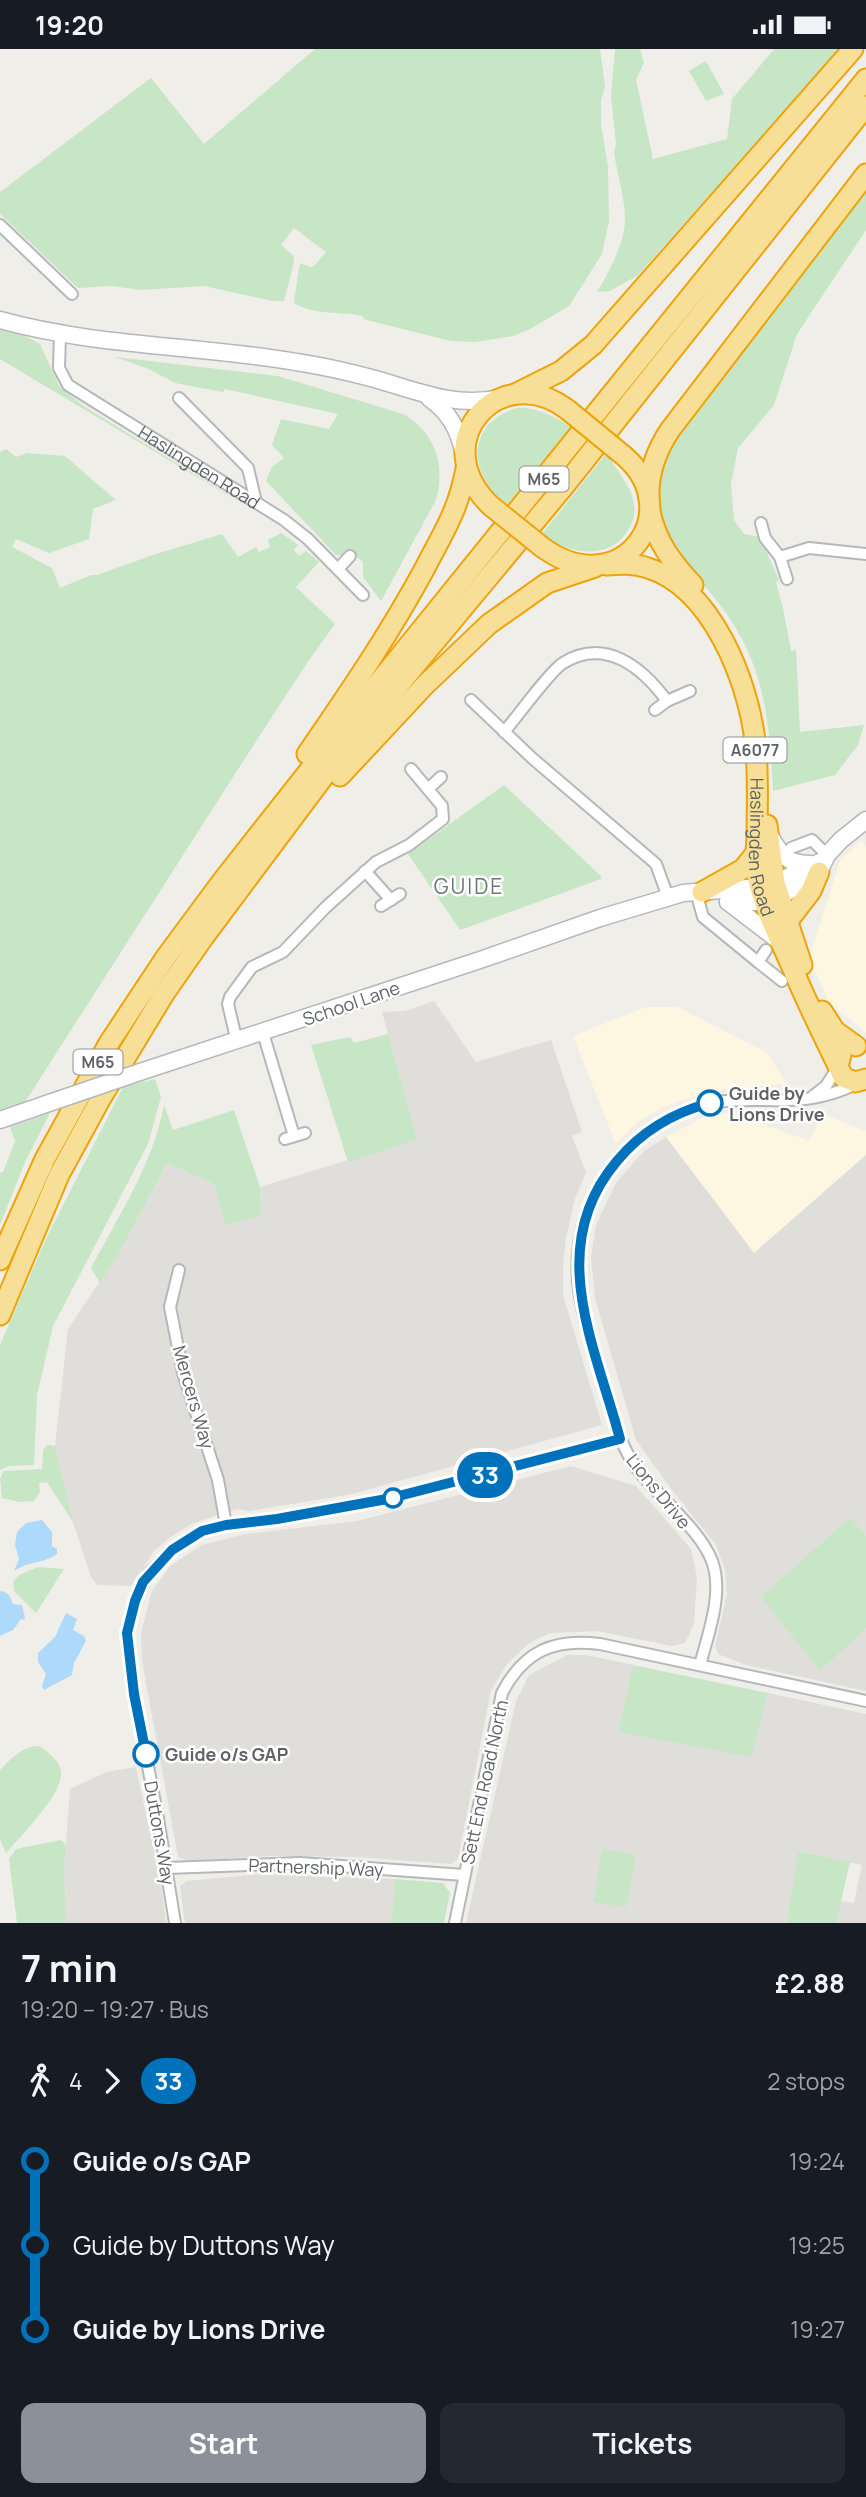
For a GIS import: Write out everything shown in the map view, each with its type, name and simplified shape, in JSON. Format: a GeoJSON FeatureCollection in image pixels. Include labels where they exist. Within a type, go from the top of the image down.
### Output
{"type":"FeatureCollection","features":[{"type":"Feature","properties":{"kind":"highway"},"geometry":{"type":"LineString","coordinates":[[223,880],[376,653],[406,603],[453,517],[461,495],[468,434],[474,421],[491,404],[561,371],[593,345],[853,49]]}},
{"type":"Feature","properties":{"kind":"highway","name":"M65"},"geometry":{"type":"LineString","coordinates":[[0,1260],[45,1159],[109,1043],[166,957],[223,880],[866,79]]}},
{"type":"Feature","properties":{"kind":"highway","name":"M65"},"geometry":{"type":"LineString","coordinates":[[0,1315],[60,1175],[101,1098],[164,994],[203,938],[333,764],[561,490],[866,106]]}},
{"type":"Feature","properties":{"kind":"highway"},"geometry":{"type":"LineString","coordinates":[[203,938],[355,758],[425,685],[489,624],[535,590],[561,577],[601,566],[622,556],[636,544],[646,528],[654,463],[670,430],[866,174]]}},
{"type":"Feature","properties":{"kind":"highway","name":"A6077"},"geometry":{"type":"LineString","coordinates":[[507,396],[544,396],[568,410],[629,459],[642,474],[650,505]]}},
{"type":"Feature","properties":{"kind":"highway","name":"A6077"},"geometry":{"type":"LineString","coordinates":[[465,462],[473,487],[491,506],[542,547],[561,560],[601,566]]}},
{"type":"Feature","properties":{"kind":"highway","name":"Haslingden Road"},"geometry":{"type":"LineString","coordinates":[[650,505],[655,533],[664,550],[718,619],[748,676],[760,736],[773,946],[838,1066]]}},
{"type":"Feature","properties":{"kind":"highway","name":"Haslingden Road"},"geometry":{"type":"LineString","coordinates":[[601,566],[629,564],[647,567],[675,582],[693,598],[729,651],[748,703],[755,742],[756,868],[788,921],[808,981],[824,1015],[835,1031],[861,1046]]}},
{"type":"Feature","properties":{"kind":"highway"},"geometry":{"type":"LineString","coordinates":[[699,892],[743,869],[756,853]]}},
{"type":"Feature","properties":{"kind":"highway"},"geometry":{"type":"LineString","coordinates":[[788,921],[811,891],[821,862]]}},
{"type":"Feature","properties":{"kind":"highway","name":"A6077"},"geometry":{"type":"LineString","coordinates":[[838,1066],[842,1052],[861,1046]]}},
{"type":"Feature","properties":{"kind":"highway"},"geometry":{"type":"LineString","coordinates":[[838,1066],[846,1080],[863,1081]]}},
{"type":"Feature","properties":{"kind":"main road"},"geometry":{"type":"LineString","coordinates":[[0,320],[60,334],[295,361],[360,375],[421,394],[461,401],[507,396]]}},
{"type":"Feature","properties":{"kind":"main road"},"geometry":{"type":"LineString","coordinates":[[421,394],[441,408],[457,428],[465,462]]}},
{"type":"Feature","properties":{"kind":"main road"},"geometry":{"type":"LineString","coordinates":[[728,902],[799,887],[841,840],[866,820]]}},
{"type":"Feature","properties":{"kind":"main road"},"geometry":{"type":"LineString","coordinates":[[767,831],[789,861],[799,864],[821,862]]}},
{"type":"Feature","properties":{"kind":"main road","name":"School Lane"},"geometry":{"type":"LineString","coordinates":[[0,1120],[668,897],[699,892],[770,891]]}},
{"type":"Feature","properties":{"kind":"main road"},"geometry":{"type":"LineString","coordinates":[[699,892],[728,902],[773,946]]}},
{"type":"Feature","properties":{"kind":"street"},"geometry":{"type":"LineString","coordinates":[[0,225],[72,294]]}},
{"type":"Feature","properties":{"kind":"street","name":"Haslingden Road"},"geometry":{"type":"LineString","coordinates":[[60,334],[59,368],[68,385],[256,502],[308,539],[363,595]]}},
{"type":"Feature","properties":{"kind":"street"},"geometry":{"type":"LineString","coordinates":[[179,398],[248,468],[256,502]]}},
{"type":"Feature","properties":{"kind":"street"},"geometry":{"type":"LineString","coordinates":[[761,523],[765,538],[780,557],[787,579]]}},
{"type":"Feature","properties":{"kind":"street"},"geometry":{"type":"LineString","coordinates":[[780,557],[809,548],[866,554]]}},
{"type":"Feature","properties":{"kind":"street"},"geometry":{"type":"LineString","coordinates":[[338,569],[350,556]]}},
{"type":"Feature","properties":{"kind":"street"},"geometry":{"type":"LineString","coordinates":[[504,732],[561,664],[586,652],[617,655],[654,683],[667,701]]}},
{"type":"Feature","properties":{"kind":"street"},"geometry":{"type":"LineString","coordinates":[[654,711],[667,701],[690,691]]}},
{"type":"Feature","properties":{"kind":"street"},"geometry":{"type":"LineString","coordinates":[[471,700],[656,864],[668,897]]}},
{"type":"Feature","properties":{"kind":"street"},"geometry":{"type":"LineString","coordinates":[[237,1042],[228,1004],[251,967],[283,952],[376,862],[409,845],[442,822],[443,809],[411,769]]}},
{"type":"Feature","properties":{"kind":"street"},"geometry":{"type":"LineString","coordinates":[[428,789],[441,777]]}},
{"type":"Feature","properties":{"kind":"street"},"geometry":{"type":"LineString","coordinates":[[791,848],[817,838],[821,862]]}},
{"type":"Feature","properties":{"kind":"street"},"geometry":{"type":"LineString","coordinates":[[365,871],[390,900]]}},
{"type":"Feature","properties":{"kind":"street"},"geometry":{"type":"LineString","coordinates":[[699,892],[703,917],[782,981]]}},
{"type":"Feature","properties":{"kind":"street"},"geometry":{"type":"LineString","coordinates":[[758,962],[773,946]]}},
{"type":"Feature","properties":{"kind":"street"},"geometry":{"type":"LineString","coordinates":[[262,1033],[295,1136]]}},
{"type":"Feature","properties":{"kind":"street"},"geometry":{"type":"LineString","coordinates":[[811,1097],[826,1086],[838,1066]]}},
{"type":"Feature","properties":{"kind":"street","name":"Lions Drive"},"geometry":{"type":"LineString","coordinates":[[700,1665],[713,1614],[716,1586],[713,1562],[702,1543],[631,1461],[620,1439],[584,1314],[578,1280],[578,1254],[584,1220],[593,1195],[626,1150],[649,1130],[684,1111],[719,1101],[789,1100],[838,1093],[863,1081]]}},
{"type":"Feature","properties":{"kind":"street","name":"Mercers Way"},"geometry":{"type":"LineString","coordinates":[[179,1270],[170,1307],[183,1373],[218,1480],[226,1525]]}},
{"type":"Feature","properties":{"kind":"street","name":"Duttons Way"},"geometry":{"type":"LineString","coordinates":[[175,1923],[134,1694],[127,1633],[135,1601],[149,1573],[172,1550],[202,1531],[387,1499],[620,1439]]}},
{"type":"Feature","properties":{"kind":"street","name":"Sett End Road North"},"geometry":{"type":"LineString","coordinates":[[455,1923],[502,1693],[511,1675],[524,1661],[558,1644],[578,1641],[866,1701]]}},
{"type":"Feature","properties":{"kind":"street","name":"Partnership Way"},"geometry":{"type":"LineString","coordinates":[[167,1868],[300,1863],[464,1875]]}},
{"type":"Feature","properties":{"kind":"shaded area"},"geometry":{"type":"Polygon","coordinates":[[[861,841],[866,846],[866,1033],[829,1002],[809,958],[840,861],[861,841]]]}},
{"type":"Feature","properties":{"kind":"shaded area"},"geometry":{"type":"Polygon","coordinates":[[[434,1001],[476,1062],[551,1040],[582,1132],[572,1136],[586,1173],[575,1198],[566,1238],[563,1295],[602,1425],[352,1494],[249,1511],[237,1509],[193,1523],[169,1538],[154,1551],[131,1586],[97,1585],[91,1577],[73,1522],[55,1446],[68,1329],[122,1248],[167,1163],[214,1184],[225,1225],[261,1216],[260,1187],[417,1139],[382,1012],[405,1011],[434,1001]]]}},
{"type":"Feature","properties":{"kind":"shaded area"},"geometry":{"type":"Polygon","coordinates":[[[646,1007],[677,1007],[768,1053],[786,1084],[725,1089],[661,1108],[636,1123],[616,1144],[573,1036],[646,1007]]]}},
{"type":"Feature","properties":{"kind":"shaded area"},"geometry":{"type":"Polygon","coordinates":[[[731,1112],[809,1141],[822,1114],[866,1131],[866,1155],[754,1253],[666,1137],[702,1118],[731,1112]]]}},
{"type":"Feature","properties":{"kind":"shaded area"},"geometry":{"type":"Polygon","coordinates":[[[666,1137],[754,1253],[866,1155],[866,1536],[851,1517],[820,1670],[866,1628],[866,1691],[746,1665],[718,1654],[715,1646],[727,1595],[725,1570],[716,1545],[636,1440],[595,1298],[591,1257],[596,1225],[616,1183],[644,1151],[666,1137]]]}},
{"type":"Feature","properties":{"kind":"shaded area"},"geometry":{"type":"Polygon","coordinates":[[[571,1466],[636,1486],[691,1549],[697,1577],[694,1624],[685,1643],[672,1646],[597,1631],[550,1633],[529,1643],[507,1664],[491,1690],[458,1859],[451,1864],[355,1857],[269,1856],[188,1861],[178,1857],[142,1661],[141,1633],[152,1591],[171,1565],[202,1545],[245,1534],[357,1521],[571,1466]]]}},
{"type":"Feature","properties":{"kind":"shaded area"},"geometry":{"type":"Polygon","coordinates":[[[567,1655],[586,1655],[633,1665],[619,1729],[751,1756],[768,1693],[866,1714],[866,1923],[836,1923],[840,1901],[854,1903],[862,1865],[799,1851],[787,1923],[466,1923],[516,1701],[529,1675],[567,1655]]]}},
{"type":"Feature","properties":{"kind":"shaded area"},"geometry":{"type":"Polygon","coordinates":[[[136,1767],[162,1891],[166,1923],[66,1923],[64,1870],[70,1789],[106,1772],[136,1767]]]}},
{"type":"Feature","properties":{"kind":"shaded area"},"geometry":{"type":"Polygon","coordinates":[[[262,1874],[395,1879],[391,1923],[185,1923],[180,1886],[187,1881],[262,1874]]]}},
{"type":"Feature","properties":{"kind":"green space"},"geometry":{"type":"Polygon","coordinates":[[[315,49],[600,49],[605,87],[601,100],[601,124],[608,167],[609,221],[602,254],[569,306],[514,336],[475,342],[451,341],[363,319],[363,316],[310,310],[294,303],[299,267],[301,263],[314,266],[326,252],[294,228],[281,245],[293,255],[294,262],[284,301],[272,301],[204,286],[141,290],[112,286],[78,288],[0,214],[0,192],[151,78],[204,144],[315,49]]]}},
{"type":"Feature","properties":{"kind":"green space"},"geometry":{"type":"Polygon","coordinates":[[[615,49],[640,49],[644,63],[636,80],[653,159],[727,139],[732,99],[774,49],[840,49],[637,276],[610,291],[597,292],[616,256],[625,226],[614,152],[616,144],[611,96],[615,49]]]}},
{"type":"Feature","properties":{"kind":"green space"},"geometry":{"type":"Polygon","coordinates":[[[706,61],[724,94],[706,101],[689,71],[706,61]]]}},
{"type":"Feature","properties":{"kind":"green space"},"geometry":{"type":"Polygon","coordinates":[[[866,191],[866,230],[797,334],[774,405],[738,448],[731,484],[734,520],[744,534],[760,537],[779,580],[776,582],[791,651],[796,650],[800,732],[864,725],[858,745],[835,775],[773,791],[766,716],[753,663],[729,617],[692,572],[664,528],[659,503],[662,475],[677,440],[866,191]]]}},
{"type":"Feature","properties":{"kind":"green space"},"geometry":{"type":"Polygon","coordinates":[[[0,327],[40,344],[59,386],[82,405],[254,511],[0,359],[0,327]]]}},
{"type":"Feature","properties":{"kind":"green space"},"geometry":{"type":"Polygon","coordinates":[[[115,357],[278,376],[403,414],[414,421],[430,440],[435,451],[440,474],[439,487],[436,500],[381,601],[363,577],[363,562],[350,550],[344,555],[336,555],[266,481],[272,467],[284,458],[272,445],[281,419],[329,429],[338,414],[225,389],[223,392],[175,383],[149,369],[115,357]]]}},
{"type":"Feature","properties":{"kind":"green space"},"geometry":{"type":"Polygon","coordinates":[[[516,408],[544,413],[570,427],[507,505],[485,480],[479,466],[478,452],[480,439],[487,427],[499,416],[516,408]]]}},
{"type":"Feature","properties":{"kind":"green space"},"geometry":{"type":"Polygon","coordinates":[[[6,449],[16,457],[27,453],[65,456],[116,500],[93,509],[89,539],[49,553],[16,539],[12,547],[52,568],[60,588],[91,575],[222,534],[238,557],[256,547],[259,552],[270,547],[268,540],[281,533],[298,545],[294,550],[299,556],[306,551],[319,562],[296,587],[335,624],[242,763],[25,1102],[0,1110],[0,452],[6,449]]]}},
{"type":"Feature","properties":{"kind":"green space"},"geometry":{"type":"Polygon","coordinates":[[[605,455],[631,492],[635,511],[628,530],[610,547],[588,552],[563,546],[542,534],[605,455]]]}},
{"type":"Feature","properties":{"kind":"green space"},"geometry":{"type":"Polygon","coordinates":[[[504,785],[601,876],[601,879],[460,930],[408,854],[504,785]]]}},
{"type":"Feature","properties":{"kind":"green space"},"geometry":{"type":"Polygon","coordinates":[[[388,1034],[417,1139],[348,1162],[311,1045],[350,1037],[354,1043],[388,1034]]]}},
{"type":"Feature","properties":{"kind":"green space"},"geometry":{"type":"Polygon","coordinates":[[[155,1079],[161,1097],[148,1144],[53,1326],[37,1395],[34,1465],[9,1466],[0,1470],[0,1346],[3,1338],[45,1241],[123,1087],[155,1079]]]}},
{"type":"Feature","properties":{"kind":"green space"},"geometry":{"type":"Polygon","coordinates":[[[164,1105],[173,1130],[234,1110],[260,1187],[261,1216],[225,1225],[214,1184],[167,1163],[122,1248],[100,1283],[91,1268],[143,1169],[159,1127],[164,1105]]]}},
{"type":"Feature","properties":{"kind":"green space"},"geometry":{"type":"Polygon","coordinates":[[[50,1113],[25,1162],[0,1225],[0,1173],[3,1172],[15,1141],[10,1127],[50,1113]]]}},
{"type":"Feature","properties":{"kind":"green space"},"geometry":{"type":"Polygon","coordinates":[[[47,1445],[55,1446],[73,1522],[47,1482],[39,1483],[40,1492],[34,1501],[20,1502],[2,1498],[0,1479],[4,1471],[42,1469],[43,1450],[47,1445]]]}},
{"type":"Feature","properties":{"kind":"green space"},"geometry":{"type":"Polygon","coordinates":[[[851,1517],[866,1536],[866,1628],[820,1671],[761,1597],[851,1517]]]}},
{"type":"Feature","properties":{"kind":"green space"},"geometry":{"type":"Polygon","coordinates":[[[38,1567],[64,1569],[36,1613],[14,1591],[13,1581],[21,1574],[38,1567]]]}},
{"type":"Feature","properties":{"kind":"green space"},"geometry":{"type":"Polygon","coordinates":[[[633,1665],[768,1693],[751,1757],[624,1733],[619,1729],[633,1665]]]}},
{"type":"Feature","properties":{"kind":"green space"},"geometry":{"type":"Polygon","coordinates":[[[39,1746],[54,1758],[60,1767],[59,1785],[38,1816],[6,1853],[0,1840],[0,1770],[22,1751],[39,1746]]]}},
{"type":"Feature","properties":{"kind":"green space"},"geometry":{"type":"Polygon","coordinates":[[[61,1840],[66,1845],[66,1923],[17,1923],[9,1859],[16,1849],[61,1840]]]}},
{"type":"Feature","properties":{"kind":"green space"},"geometry":{"type":"Polygon","coordinates":[[[602,1849],[636,1855],[626,1907],[594,1902],[602,1849]]]}},
{"type":"Feature","properties":{"kind":"green space"},"geometry":{"type":"Polygon","coordinates":[[[798,1851],[850,1862],[836,1923],[787,1923],[798,1851]]]}},
{"type":"Feature","properties":{"kind":"green space"},"geometry":{"type":"Polygon","coordinates":[[[395,1879],[443,1883],[450,1893],[444,1923],[391,1923],[395,1879]]]}},
{"type":"Feature","properties":{"kind":"water"},"geometry":{"type":"Polygon","coordinates":[[[42,1520],[52,1532],[52,1546],[57,1549],[57,1554],[14,1571],[19,1559],[15,1545],[17,1532],[26,1523],[42,1520]]]}},
{"type":"Feature","properties":{"kind":"water"},"geometry":{"type":"Polygon","coordinates":[[[0,1591],[9,1595],[13,1604],[22,1605],[25,1617],[13,1630],[0,1636],[0,1591]]]}},
{"type":"Feature","properties":{"kind":"water"},"geometry":{"type":"Polygon","coordinates":[[[66,1613],[77,1619],[73,1630],[84,1636],[86,1641],[74,1663],[72,1675],[44,1690],[42,1686],[46,1674],[38,1662],[38,1653],[55,1637],[66,1613]]]}},
{"type":"Feature","properties":{"kind":"bus line","name":"33"},"geometry":{"type":"LineString","coordinates":[[146,1754],[129,1663],[127,1633],[143,1582],[172,1550],[202,1531],[226,1525],[277,1519],[387,1499],[620,1439],[584,1314],[578,1280],[578,1254],[584,1220],[593,1195],[626,1150],[664,1121],[710,1103]]}},
{"type":"Feature","properties":{"kind":"place","name":"Guide by Lions Drive"},"geometry":{"type":"Point","coordinates":[710,1103]}},
{"type":"Feature","properties":{"kind":"place","name":"Guide o/s GAP"},"geometry":{"type":"Point","coordinates":[146,1754]}},
{"type":"Feature","properties":{"kind":"district","name":"GUIDE"},"geometry":{"type":"Point","coordinates":[469,886]}}]}
